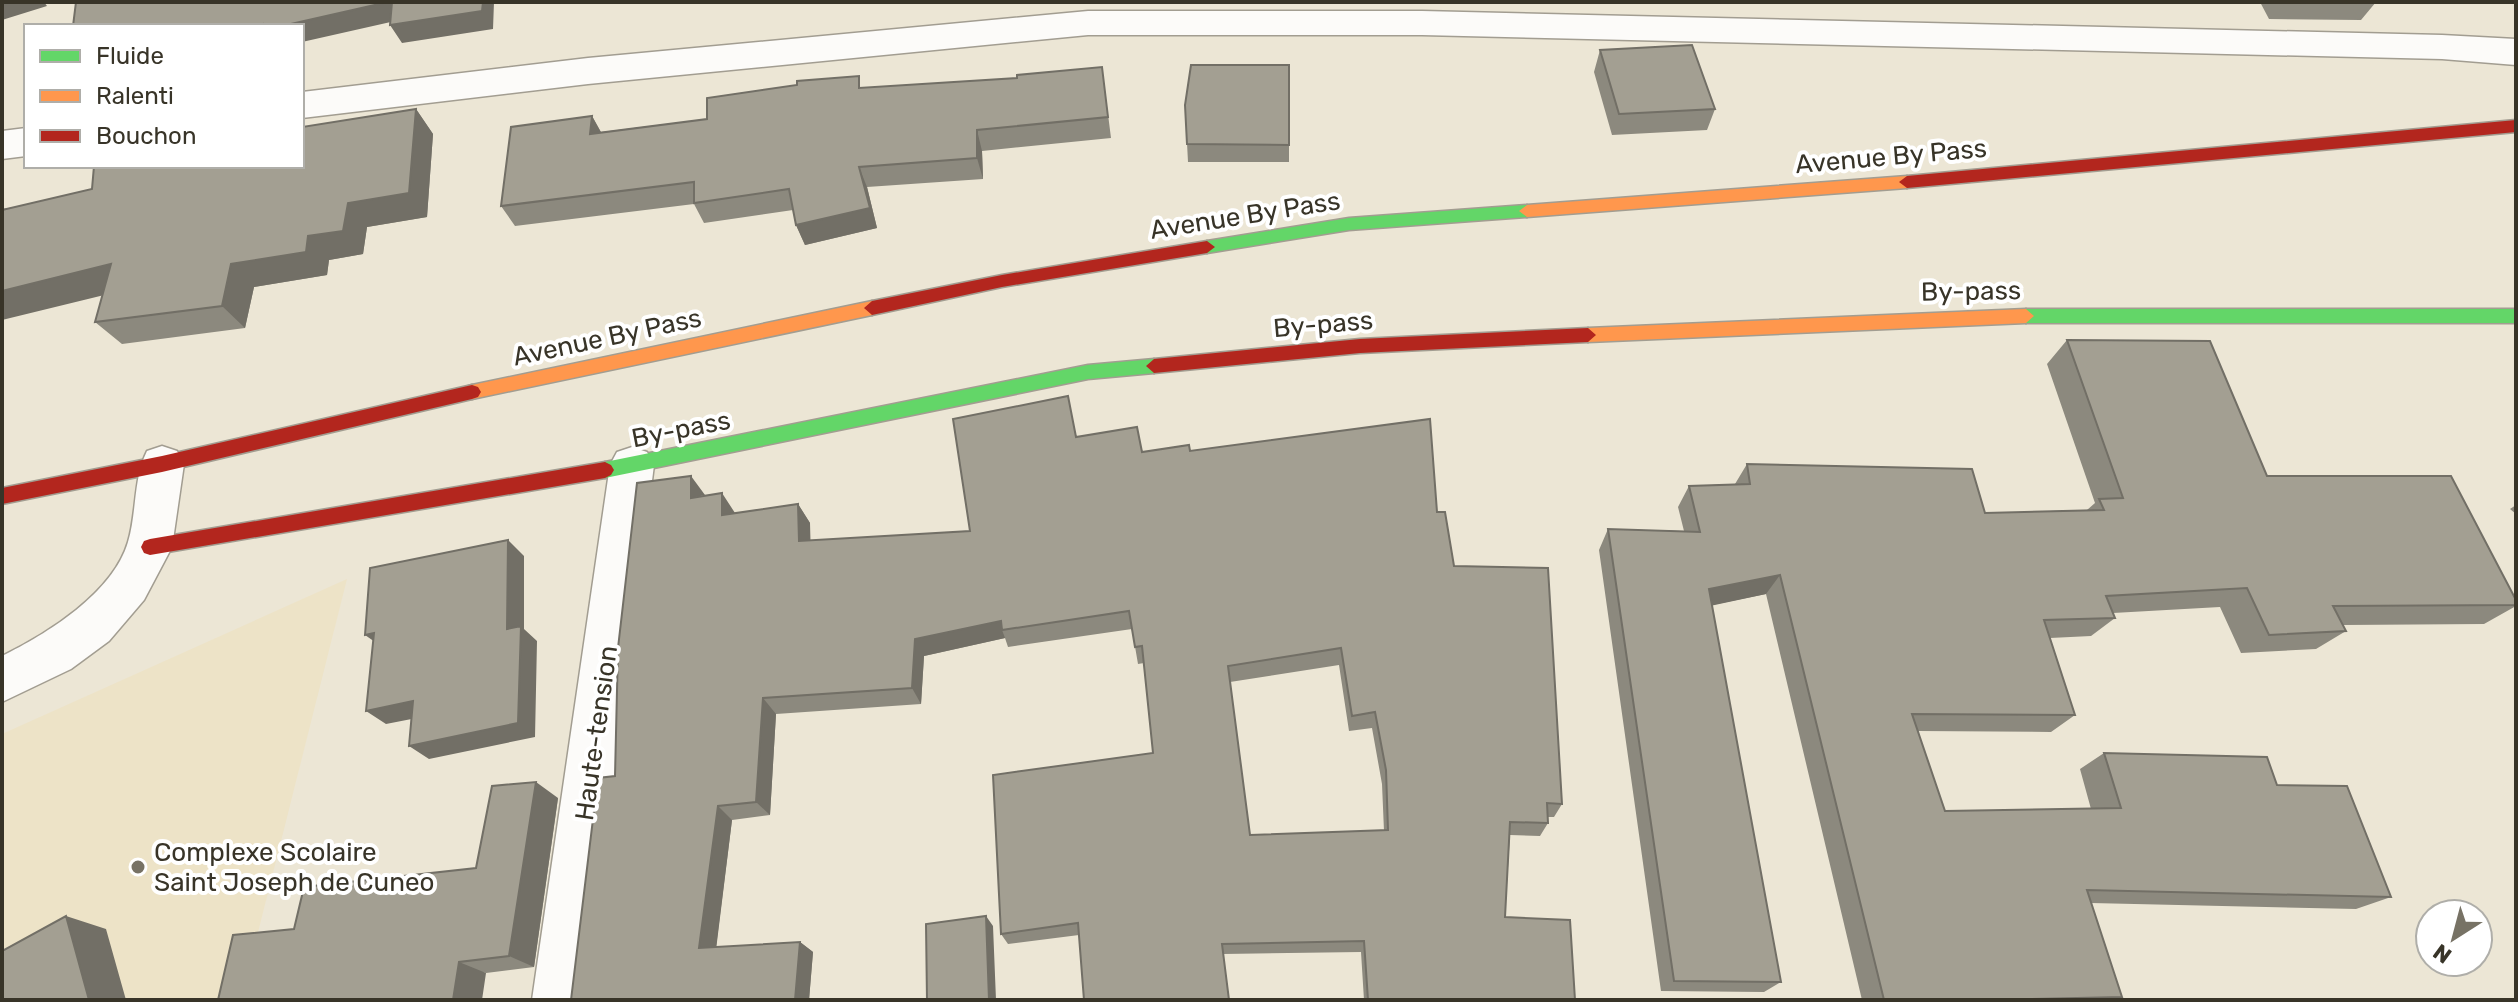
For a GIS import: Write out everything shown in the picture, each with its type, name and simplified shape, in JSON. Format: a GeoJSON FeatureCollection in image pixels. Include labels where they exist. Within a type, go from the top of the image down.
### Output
{"type":"FeatureCollection","features":[{"type":"Feature","properties":{"kind":"main road","name":"Avenue By Pass"},"geometry":{"type":"LineString","coordinates":[[2,496],[162,464],[529,379],[1002,281],[1349,224],[1860,186],[2516,126]]}},
{"type":"Feature","properties":{"kind":"main road","name":"By-pass"},"geometry":{"type":"LineString","coordinates":[[150,547],[632,465],[1088,372],[1360,346],[1973,316],[2516,316]]}},
{"type":"Feature","properties":{"kind":"street"},"geometry":{"type":"LineString","coordinates":[[2004,2],[2020,38]]}},
{"type":"Feature","properties":{"kind":"street"},"geometry":{"type":"LineString","coordinates":[[304,105],[1085,13],[2442,47],[2516,52]]}},
{"type":"Feature","properties":{"kind":"street"},"geometry":{"type":"LineString","coordinates":[[2,145],[24,142]]}},
{"type":"Feature","properties":{"kind":"street"},"geometry":{"type":"LineString","coordinates":[[2,680],[54,654],[93,626],[128,586],[150,547],[162,464]]}},
{"type":"Feature","properties":{"kind":"street","name":"Haute-tension"},"geometry":{"type":"LineString","coordinates":[[559,1000],[632,465]]}},
{"type":"Feature","properties":{"kind":"shaded area","name":"Complexe Scolaire Saint Joseph de Cuneo"},"geometry":{"type":"Polygon","coordinates":[[[347,579],[241,1000],[2,1000],[2,734],[347,579]]]}},
{"type":"Feature","properties":{"kind":"building"},"geometry":{"type":"Polygon","coordinates":[[[76,2],[388,2],[291,24],[73,24],[76,2]]]}},
{"type":"Feature","properties":{"kind":"building"},"geometry":{"type":"Polygon","coordinates":[[[392,2],[483,2],[482,11],[390,25],[392,2]]]}},
{"type":"Feature","properties":{"kind":"building"},"geometry":{"type":"Polygon","coordinates":[[[1692,45],[1715,109],[1619,114],[1600,50],[1692,45]]]}},
{"type":"Feature","properties":{"kind":"building"},"geometry":{"type":"Polygon","coordinates":[[[1191,65],[1289,65],[1289,145],[1187,144],[1185,105],[1191,65]]]}},
{"type":"Feature","properties":{"kind":"building"},"geometry":{"type":"Polygon","coordinates":[[[1102,67],[1108,117],[977,130],[977,158],[859,167],[870,208],[796,225],[789,189],[694,203],[694,182],[501,206],[511,127],[592,116],[590,134],[707,119],[707,98],[797,85],[797,81],[859,76],[859,88],[1017,78],[1017,75],[1102,67]]]}},
{"type":"Feature","properties":{"kind":"building"},"geometry":{"type":"Polygon","coordinates":[[[416,109],[409,193],[348,203],[343,231],[308,236],[306,252],[231,264],[222,306],[95,322],[111,264],[2,291],[2,210],[92,189],[94,168],[304,168],[304,127],[416,109]]]}},
{"type":"Feature","properties":{"kind":"building"},"geometry":{"type":"Polygon","coordinates":[[[2067,340],[2210,341],[2267,476],[2451,476],[2516,605],[2333,606],[2346,631],[2269,635],[2247,588],[2106,596],[2115,618],[2044,620],[2075,715],[1912,714],[1945,811],[2121,808],[2104,753],[2267,757],[2277,785],[2347,786],[2391,897],[2087,890],[2122,997],[1884,1000],[1780,575],[1709,589],[1781,982],[1674,981],[1608,529],[1700,532],[1689,486],[1750,484],[1747,464],[1972,469],[1985,513],[2104,510],[2099,499],[2123,498],[2067,340]]]}},
{"type":"Feature","properties":{"kind":"building"},"geometry":{"type":"Polygon","coordinates":[[[1068,396],[1076,437],[1137,427],[1142,452],[1189,445],[1190,451],[1430,419],[1437,512],[1445,512],[1454,566],[1548,568],[1562,804],[1547,803],[1548,823],[1510,822],[1505,917],[1570,920],[1575,1000],[1368,1000],[1364,941],[1222,944],[1229,1000],[1084,1000],[1078,923],[1001,934],[993,775],[1153,753],[1142,646],[1135,647],[1129,611],[1002,630],[1001,621],[915,639],[912,688],[763,698],[756,802],[718,806],[699,948],[800,942],[795,1000],[571,1000],[598,778],[615,776],[618,648],[637,483],[691,476],[691,498],[722,493],[722,515],[798,504],[799,541],[970,531],[953,419],[1068,396]],[[1341,648],[1228,666],[1250,835],[1388,830],[1386,770],[1375,712],[1352,716],[1341,648]]]}},
{"type":"Feature","properties":{"kind":"building"},"geometry":{"type":"Polygon","coordinates":[[[508,540],[507,629],[521,626],[518,723],[409,746],[413,701],[366,711],[374,633],[365,635],[370,568],[508,540]]]}},
{"type":"Feature","properties":{"kind":"building"},"geometry":{"type":"Polygon","coordinates":[[[536,782],[509,956],[459,962],[453,1000],[218,1000],[233,935],[294,929],[304,887],[476,868],[492,786],[536,782]]]}},
{"type":"Feature","properties":{"kind":"building"},"geometry":{"type":"Polygon","coordinates":[[[66,916],[89,1000],[2,1000],[2,951],[66,916]]]}},
{"type":"Feature","properties":{"kind":"building"},"geometry":{"type":"Polygon","coordinates":[[[986,916],[989,1000],[927,1000],[926,924],[986,916]]]}},
{"type":"Feature","properties":{"kind":"traffic: fast"},"geometry":{"type":"LineString","coordinates":[[1207,247],[1349,224],[1527,211]]}},
{"type":"Feature","properties":{"kind":"traffic: fast"},"geometry":{"type":"LineString","coordinates":[[2026,316],[2516,316]]}},
{"type":"Feature","properties":{"kind":"traffic: fast"},"geometry":{"type":"LineString","coordinates":[[605,470],[1088,372],[1154,366]]}},
{"type":"Feature","properties":{"kind":"traffic: slow"},"geometry":{"type":"LineString","coordinates":[[1527,211],[1907,182]]}},
{"type":"Feature","properties":{"kind":"traffic: slow"},"geometry":{"type":"LineString","coordinates":[[472,392],[872,308]]}},
{"type":"Feature","properties":{"kind":"traffic: slow"},"geometry":{"type":"LineString","coordinates":[[1588,335],[2026,316]]}},
{"type":"Feature","properties":{"kind":"traffic: jam"},"geometry":{"type":"LineString","coordinates":[[1907,182],[2516,126]]}},
{"type":"Feature","properties":{"kind":"traffic: jam"},"geometry":{"type":"LineString","coordinates":[[872,308],[1002,281],[1207,247]]}},
{"type":"Feature","properties":{"kind":"traffic: jam"},"geometry":{"type":"LineString","coordinates":[[1154,366],[1360,346],[1588,335]]}},
{"type":"Feature","properties":{"kind":"traffic: jam"},"geometry":{"type":"LineString","coordinates":[[2,496],[162,464],[472,392]]}},
{"type":"Feature","properties":{"kind":"traffic: jam"},"geometry":{"type":"LineString","coordinates":[[150,547],[605,470]]}},
{"type":"Feature","properties":{"kind":"place","name":"Complexe Scolaire Saint Joseph de Cuneo"},"geometry":{"type":"Point","coordinates":[138,867]}}]}
